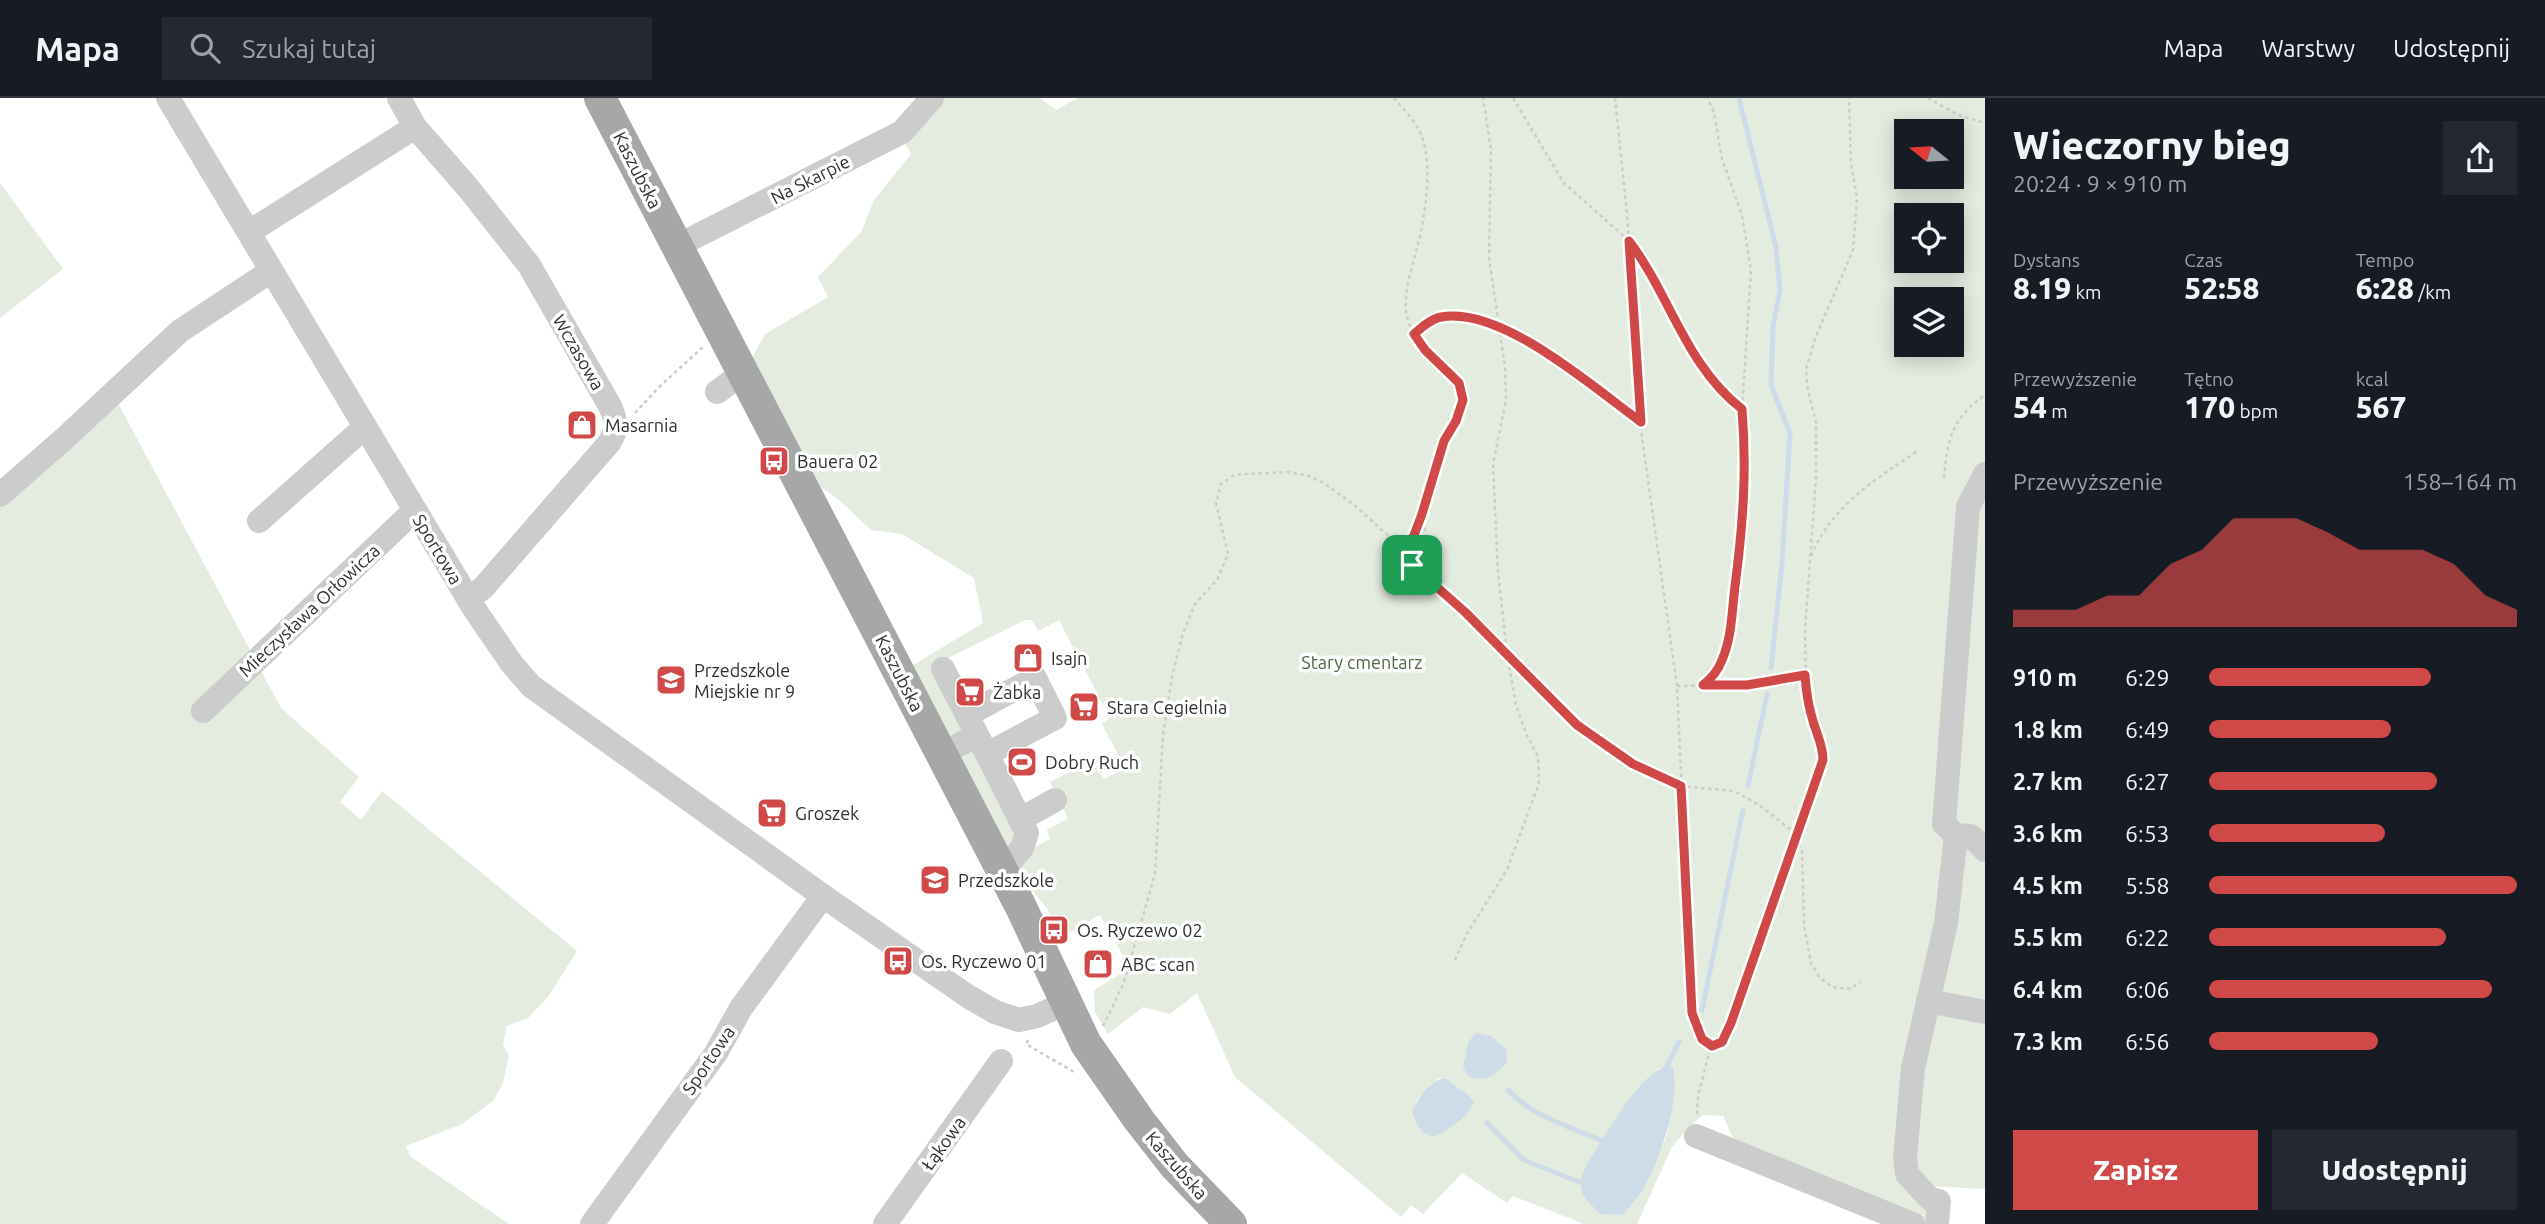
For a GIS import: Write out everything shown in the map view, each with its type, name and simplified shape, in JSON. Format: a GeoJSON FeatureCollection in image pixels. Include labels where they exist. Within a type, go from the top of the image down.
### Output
{"type":"FeatureCollection","features":[{"type":"Feature","properties":{"kind":"main road","name":"Kaszubska"},"geometry":{"type":"LineString","coordinates":[[600,98],[942,754],[1086,1044],[1118,1092],[1175,1166],[1231,1224]]}},
{"type":"Feature","properties":{"kind":"street","name":"Sportowa"},"geometry":{"type":"LineString","coordinates":[[168,98],[468,599],[512,664],[531,686],[823,896],[969,997],[995,1012],[1019,1020],[1037,1016],[1066,1003]]}},
{"type":"Feature","properties":{"kind":"street","name":"Wczasowa"},"geometry":{"type":"LineString","coordinates":[[398,98],[415,127],[469,189],[529,265],[610,406],[617,424]]}},
{"type":"Feature","properties":{"kind":"street","name":"Na Skarpie"},"geometry":{"type":"LineString","coordinates":[[677,246],[902,132],[932,98]]}},
{"type":"Feature","properties":{"kind":"street"},"geometry":{"type":"LineString","coordinates":[[249,232],[415,127]]}},
{"type":"Feature","properties":{"kind":"street"},"geometry":{"type":"LineString","coordinates":[[0,495],[180,331],[271,271]]}},
{"type":"Feature","properties":{"kind":"street"},"geometry":{"type":"LineString","coordinates":[[717,392],[743,373]]}},
{"type":"Feature","properties":{"kind":"street"},"geometry":{"type":"LineString","coordinates":[[468,599],[484,588],[609,443],[616,432],[617,424]]}},
{"type":"Feature","properties":{"kind":"street"},"geometry":{"type":"LineString","coordinates":[[259,521],[365,427]]}},
{"type":"Feature","properties":{"kind":"street"},"geometry":{"type":"LineString","coordinates":[[1985,474],[1968,507],[1944,824],[1956,835],[1972,836],[1985,850]]}},
{"type":"Feature","properties":{"kind":"street","name":"Mieczysława Orłowicza"},"geometry":{"type":"LineString","coordinates":[[203,711],[415,510]]}},
{"type":"Feature","properties":{"kind":"street"},"geometry":{"type":"LineString","coordinates":[[943,669],[1027,834],[1024,844],[1002,871]]}},
{"type":"Feature","properties":{"kind":"street"},"geometry":{"type":"LineString","coordinates":[[942,754],[977,735]]}},
{"type":"Feature","properties":{"kind":"street"},"geometry":{"type":"LineString","coordinates":[[1021,819],[1055,800]]}},
{"type":"Feature","properties":{"kind":"street"},"geometry":{"type":"LineString","coordinates":[[1937,1224],[1939,1201],[1930,1199],[1907,1174],[1905,1157],[1913,1068],[1946,923],[1956,835]]}},
{"type":"Feature","properties":{"kind":"street","name":"Sportowa"},"geometry":{"type":"LineString","coordinates":[[592,1224],[716,1053],[741,1008],[823,896]]}},
{"type":"Feature","properties":{"kind":"street"},"geometry":{"type":"LineString","coordinates":[[1928,1001],[1985,1012]]}},
{"type":"Feature","properties":{"kind":"street","name":"Łąkowa"},"geometry":{"type":"LineString","coordinates":[[885,1224],[1002,1061]]}},
{"type":"Feature","properties":{"kind":"street"},"geometry":{"type":"LineString","coordinates":[[1696,1136],[1913,1224]]}},
{"type":"Feature","properties":{"kind":"path"},"geometry":{"type":"LineString","coordinates":[[1394,98],[1416,124],[1423,139],[1426,162],[1423,226],[1406,298],[1406,314],[1414,334],[1425,350],[1459,383],[1463,400],[1456,421],[1444,441],[1411,543],[1412,565]]}},
{"type":"Feature","properties":{"kind":"path"},"geometry":{"type":"LineString","coordinates":[[1455,960],[1466,935],[1507,870],[1539,783],[1538,757],[1516,705],[1507,653],[1493,495],[1493,464],[1506,400],[1505,367],[1489,258],[1491,149],[1483,98]]}},
{"type":"Feature","properties":{"kind":"path"},"geometry":{"type":"LineString","coordinates":[[1513,98],[1564,183],[1629,241],[1641,257],[1688,345],[1708,376],[1724,395],[1742,409]]}},
{"type":"Feature","properties":{"kind":"path"},"geometry":{"type":"LineString","coordinates":[[1615,98],[1629,241],[1641,422],[1677,686],[1692,1013],[1702,1039],[1712,1046]]}},
{"type":"Feature","properties":{"kind":"path"},"geometry":{"type":"LineString","coordinates":[[1703,685],[1714,675],[1723,660],[1731,627],[1744,521],[1745,454],[1742,409],[1750,260],[1742,215],[1722,159],[1714,113],[1708,98]]}},
{"type":"Feature","properties":{"kind":"path"},"geometry":{"type":"LineString","coordinates":[[1712,1046],[1722,1042],[1731,1023],[1823,760],[1823,746],[1813,722],[1805,675],[1805,630],[1816,477],[1816,422],[1808,391],[1806,369],[1816,336],[1853,250],[1857,198],[1851,163],[1849,98]]}},
{"type":"Feature","properties":{"kind":"path"},"geometry":{"type":"LineString","coordinates":[[1928,98],[1958,115],[1985,123]]}},
{"type":"Feature","properties":{"kind":"path"},"geometry":{"type":"LineString","coordinates":[[1414,334],[1426,323],[1440,317],[1465,317],[1500,328],[1517,335],[1550,356],[1641,422]]}},
{"type":"Feature","properties":{"kind":"path"},"geometry":{"type":"LineString","coordinates":[[617,424],[627,422],[660,386],[708,343]]}},
{"type":"Feature","properties":{"kind":"path"},"geometry":{"type":"LineString","coordinates":[[1944,478],[1949,440],[1954,426],[1970,406],[1985,395]]}},
{"type":"Feature","properties":{"kind":"path"},"geometry":{"type":"LineString","coordinates":[[1810,559],[1818,539],[1833,517],[1862,489],[1919,450]]}},
{"type":"Feature","properties":{"kind":"path"},"geometry":{"type":"LineString","coordinates":[[1086,1044],[1104,1024],[1123,985],[1155,874],[1163,736],[1172,677],[1183,633],[1195,604],[1217,580],[1228,554],[1216,503],[1221,484],[1234,475],[1286,472],[1306,475],[1324,484],[1353,504],[1400,546],[1412,565],[1507,653],[1577,725],[1633,764],[1681,786],[1734,791],[1762,807],[1796,834],[1801,851],[1804,925],[1811,963],[1819,977],[1832,987],[1849,989],[1861,982]]}},
{"type":"Feature","properties":{"kind":"path"},"geometry":{"type":"LineString","coordinates":[[1422,514],[1446,596]]}},
{"type":"Feature","properties":{"kind":"path"},"geometry":{"type":"LineString","coordinates":[[1677,686],[1747,685],[1805,675]]}},
{"type":"Feature","properties":{"kind":"path"},"geometry":{"type":"LineString","coordinates":[[1037,1016],[1043,1033],[1028,1038],[1026,1044],[1082,1077]]}},
{"type":"Feature","properties":{"kind":"path"},"geometry":{"type":"LineString","coordinates":[[1696,1136],[1698,1096],[1712,1046]]}},
{"type":"Feature","properties":{"kind":"green space","name":"Stary cmentarz"},"geometry":{"type":"Polygon","coordinates":[[[942,98],[1040,98],[1056,110],[1078,98],[1985,98],[1985,1189],[1929,1186],[1897,1164],[1928,1202],[1927,1223],[1736,1145],[1723,1116],[1703,1115],[1672,1147],[1637,1224],[1584,1224],[1513,1196],[1507,1203],[1462,1173],[1423,1214],[1411,1205],[1401,1217],[1235,1077],[1197,993],[1170,1014],[1143,1007],[1108,1034],[1095,1012],[1094,990],[1130,968],[1100,915],[1063,936],[1047,909],[1015,869],[1025,852],[1050,839],[1047,830],[1068,818],[1050,782],[1093,760],[1104,779],[1125,768],[1102,724],[1110,718],[1059,620],[1038,631],[1032,620],[1025,620],[936,664],[961,730],[949,738],[908,668],[983,623],[974,578],[902,534],[871,530],[821,487],[751,360],[765,334],[828,297],[818,277],[861,232],[874,200],[911,154],[903,140],[942,98]],[[1659,1068],[1628,1101],[1585,1168],[1641,1192],[1666,1138],[1675,1073],[1659,1068]],[[1446,1078],[1438,1079],[1417,1100],[1412,1112],[1460,1088],[1453,1086],[1446,1078]]]}},
{"type":"Feature","properties":{"kind":"green space"},"geometry":{"type":"Polygon","coordinates":[[[0,183],[63,269],[0,318],[0,183]]]}},
{"type":"Feature","properties":{"kind":"green space"},"geometry":{"type":"Polygon","coordinates":[[[117,401],[281,708],[359,777],[340,802],[361,820],[382,791],[577,951],[548,997],[528,1018],[507,1026],[503,1044],[509,1055],[503,1083],[494,1100],[462,1124],[406,1146],[411,1157],[509,1224],[0,1224],[0,500],[117,401]]]}},
{"type":"Feature","properties":{"kind":"green space"},"geometry":{"type":"Polygon","coordinates":[[[971,750],[976,752],[1022,835],[1007,849],[959,758],[971,750]]]}},
{"type":"Feature","properties":{"kind":"shaded area"},"geometry":{"type":"Polygon","coordinates":[[[1476,1033],[1491,1036],[1506,1049],[1507,1063],[1494,1074],[1480,1079],[1468,1076],[1463,1067],[1469,1041],[1476,1033]]]}},
{"type":"Feature","properties":{"kind":"shaded area"},"geometry":{"type":"Polygon","coordinates":[[[1667,1066],[1673,1067],[1674,1096],[1667,1132],[1654,1167],[1640,1194],[1622,1215],[1601,1214],[1581,1189],[1585,1168],[1632,1095],[1656,1072],[1667,1066]]]}},
{"type":"Feature","properties":{"kind":"shaded area"},"geometry":{"type":"Polygon","coordinates":[[[1446,1078],[1474,1103],[1457,1123],[1434,1137],[1420,1128],[1412,1112],[1430,1086],[1446,1078]]]}},
{"type":"Feature","properties":{"kind":"waterway"},"geometry":{"type":"LineString","coordinates":[[1739,98],[1776,247],[1780,291],[1773,327],[1771,385],[1790,433],[1782,563],[1771,668]]}},
{"type":"Feature","properties":{"kind":"waterway"},"geometry":{"type":"LineString","coordinates":[[1748,786],[1767,694]]}},
{"type":"Feature","properties":{"kind":"waterway"},"geometry":{"type":"LineString","coordinates":[[1702,1010],[1743,810]]}},
{"type":"Feature","properties":{"kind":"waterway"},"geometry":{"type":"LineString","coordinates":[[1667,1066],[1679,1042]]}},
{"type":"Feature","properties":{"kind":"waterway"},"geometry":{"type":"LineString","coordinates":[[1508,1090],[1540,1114],[1602,1141]]}},
{"type":"Feature","properties":{"kind":"waterway"},"geometry":{"type":"LineString","coordinates":[[1487,1123],[1524,1160],[1579,1182]]}},
{"type":"Feature","properties":{"kind":"place","name":"Masarnia"},"geometry":{"type":"Point","coordinates":[582,425]}},
{"type":"Feature","properties":{"kind":"place","name":"Bauera 02"},"geometry":{"type":"Point","coordinates":[774,461]}},
{"type":"Feature","properties":{"kind":"place","name":"Isajn"},"geometry":{"type":"Point","coordinates":[1028,658]}},
{"type":"Feature","properties":{"kind":"place","name":"Przedszkole Miejskie nr 9"},"geometry":{"type":"Point","coordinates":[671,680]}},
{"type":"Feature","properties":{"kind":"place","name":"Żabka"},"geometry":{"type":"Point","coordinates":[970,692]}},
{"type":"Feature","properties":{"kind":"place","name":"Stara Cegielnia"},"geometry":{"type":"Point","coordinates":[1084,707]}},
{"type":"Feature","properties":{"kind":"place","name":"Dobry Ruch"},"geometry":{"type":"Point","coordinates":[1022,762]}},
{"type":"Feature","properties":{"kind":"place","name":"Groszek"},"geometry":{"type":"Point","coordinates":[772,813]}},
{"type":"Feature","properties":{"kind":"place","name":"Przedszkole"},"geometry":{"type":"Point","coordinates":[935,880]}},
{"type":"Feature","properties":{"kind":"place","name":"Os. Ryczewo 02"},"geometry":{"type":"Point","coordinates":[1054,930]}},
{"type":"Feature","properties":{"kind":"place","name":"Os. Ryczewo 01"},"geometry":{"type":"Point","coordinates":[898,961]}},
{"type":"Feature","properties":{"kind":"place","name":"ABC scan"},"geometry":{"type":"Point","coordinates":[1098,964]}},
{"type":"Feature","properties":{"kind":"route"},"geometry":{"type":"LineString","coordinates":[[1629,241],[1641,257],[1688,345],[1708,376],[1724,395],[1742,409],[1745,440],[1744,521],[1731,627],[1723,660],[1714,675],[1703,685],[1747,685],[1805,675],[1813,722],[1823,746],[1823,760],[1722,1042],[1712,1046],[1702,1039],[1692,1013],[1681,786],[1633,764],[1577,725],[1465,612],[1412,565],[1411,543],[1444,441],[1456,421],[1463,400],[1459,383],[1425,350],[1414,334],[1426,323],[1440,317],[1465,317],[1500,328],[1517,335],[1550,356],[1641,422],[1629,241]]}}]}
